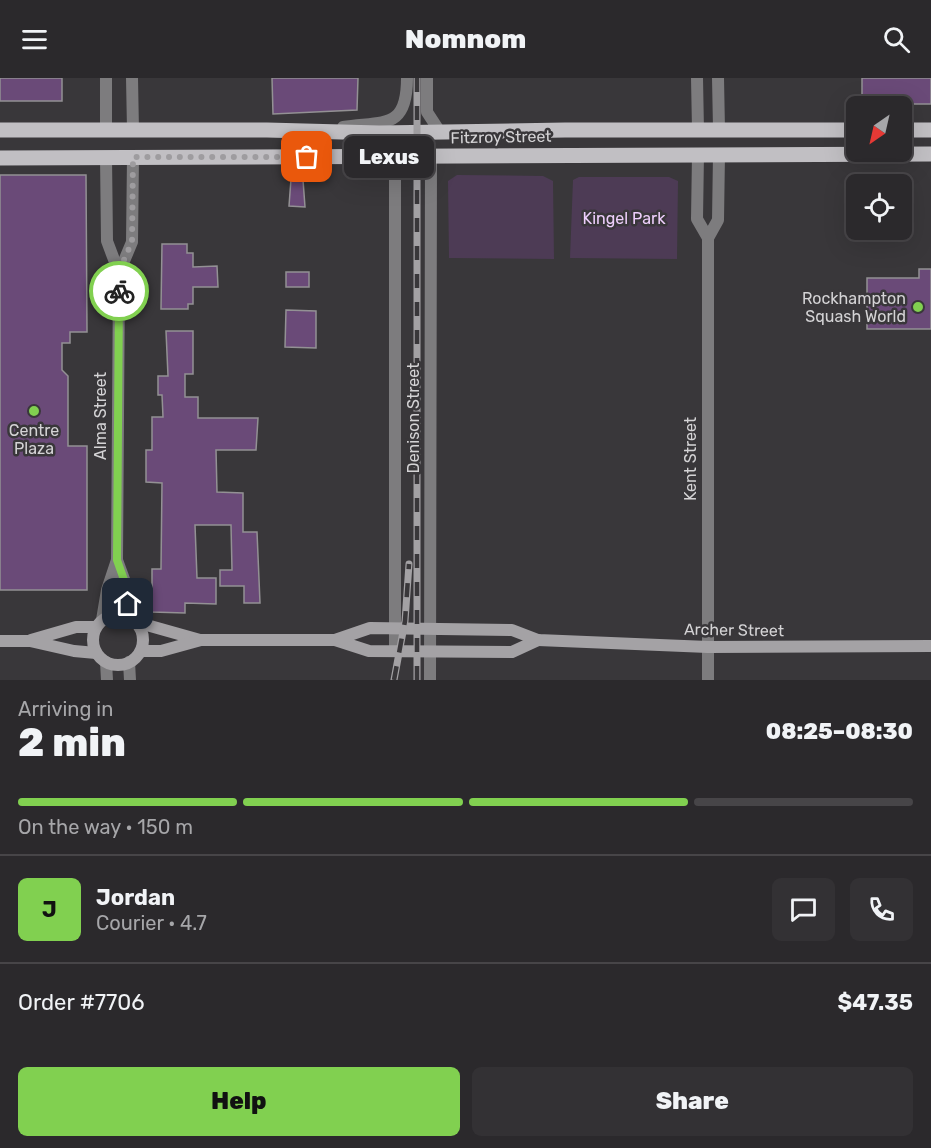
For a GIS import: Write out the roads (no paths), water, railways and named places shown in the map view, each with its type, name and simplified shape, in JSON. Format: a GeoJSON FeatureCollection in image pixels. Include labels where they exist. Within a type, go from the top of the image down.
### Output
{"type":"FeatureCollection","features":[{"type":"Feature","properties":{"kind":"main road","name":"Kent Street"},"geometry":{"type":"LineString","coordinates":[[719,129],[719,154]]}},
{"type":"Feature","properties":{"kind":"main road","name":"Fitzroy Street"},"geometry":{"type":"LineString","coordinates":[[0,130],[440,132],[846,130]]}},
{"type":"Feature","properties":{"kind":"main road","name":"Alma Street"},"geometry":{"type":"LineString","coordinates":[[106,130],[106,157]]}},
{"type":"Feature","properties":{"kind":"main road","name":"Alma Street"},"geometry":{"type":"LineString","coordinates":[[133,130],[133,157]]}},
{"type":"Feature","properties":{"kind":"main road","name":"Kent Street"},"geometry":{"type":"LineString","coordinates":[[698,130],[698,154]]}},
{"type":"Feature","properties":{"kind":"main road"},"geometry":{"type":"LineString","coordinates":[[912,130],[931,130]]}},
{"type":"Feature","properties":{"kind":"main road","name":"Fitzroy Street"},"geometry":{"type":"LineString","coordinates":[[0,158],[931,154]]}},
{"type":"Feature","properties":{"kind":"street","name":"Alma Street"},"geometry":{"type":"LineString","coordinates":[[106,78],[106,130]]}},
{"type":"Feature","properties":{"kind":"street","name":"Alma Street"},"geometry":{"type":"LineString","coordinates":[[132,78],[133,130]]}},
{"type":"Feature","properties":{"kind":"street"},"geometry":{"type":"LineString","coordinates":[[306,132],[392,121],[403,110],[407,78]]}},
{"type":"Feature","properties":{"kind":"street"},"geometry":{"type":"LineString","coordinates":[[427,78],[427,112],[440,132]]}},
{"type":"Feature","properties":{"kind":"street","name":"Kent Street"},"geometry":{"type":"LineString","coordinates":[[697,78],[698,130]]}},
{"type":"Feature","properties":{"kind":"street","name":"Kent Street"},"geometry":{"type":"LineString","coordinates":[[718,78],[719,129]]}},
{"type":"Feature","properties":{"kind":"street","name":"Kent Street"},"geometry":{"type":"LineString","coordinates":[[698,154],[698,219],[708,238],[708,680]]}},
{"type":"Feature","properties":{"kind":"street","name":"Kent Street"},"geometry":{"type":"LineString","coordinates":[[708,238],[718,220],[719,154]]}},
{"type":"Feature","properties":{"kind":"street","name":"Denison Street"},"geometry":{"type":"LineString","coordinates":[[430,680],[431,156]]}},
{"type":"Feature","properties":{"kind":"street","name":"Alma Street"},"geometry":{"type":"LineString","coordinates":[[99,624],[117,560],[119,272],[107,241],[106,157]]}},
{"type":"Feature","properties":{"kind":"street","name":"Alma Street"},"geometry":{"type":"LineString","coordinates":[[119,272],[132,242],[133,157]]}},
{"type":"Feature","properties":{"kind":"street","name":"Denison Street"},"geometry":{"type":"LineString","coordinates":[[382,157],[395,171],[395,651]]}},
{"type":"Feature","properties":{"kind":"street","name":"Alma Street"},"geometry":{"type":"LineString","coordinates":[[117,560],[128,591],[132,619]]}},
{"type":"Feature","properties":{"kind":"street"},"geometry":{"type":"LineString","coordinates":[[0,641],[30,641],[101,657],[121,665],[129,662],[141,651],[143,639],[132,619],[115,614],[99,624],[76,627],[30,641]]}},
{"type":"Feature","properties":{"kind":"street","name":"Archer Street"},"geometry":{"type":"LineString","coordinates":[[132,619],[201,640]]}},
{"type":"Feature","properties":{"kind":"street"},"geometry":{"type":"LineString","coordinates":[[99,624],[93,640],[101,657],[107,680]]}},
{"type":"Feature","properties":{"kind":"street","name":"Archer Street"},"geometry":{"type":"LineString","coordinates":[[335,640],[370,628],[512,630],[538,640],[708,647],[931,646]]}},
{"type":"Feature","properties":{"kind":"street","name":"Archer Street"},"geometry":{"type":"LineString","coordinates":[[141,651],[161,651],[201,640],[335,640],[369,651],[512,652],[538,640]]}},
{"type":"Feature","properties":{"kind":"street"},"geometry":{"type":"LineString","coordinates":[[129,662],[130,680]]}},
{"type":"Feature","properties":{"kind":"railway"},"geometry":{"type":"LineString","coordinates":[[417,78],[417,680]]}},
{"type":"Feature","properties":{"kind":"railway"},"geometry":{"type":"LineString","coordinates":[[394,680],[405,621],[409,564]]}},
{"type":"Feature","properties":{"kind":"place","name":"Lexus"},"geometry":{"type":"Point","coordinates":[307,157]}},
{"type":"Feature","properties":{"kind":"place","name":"Rockhampton Squash World"},"geometry":{"type":"Point","coordinates":[918,307]}},
{"type":"Feature","properties":{"kind":"place","name":"Centre Plaza"},"geometry":{"type":"Point","coordinates":[34,411]}},
{"type":"Feature","properties":{"kind":"park label","name":"Kingel Park"},"geometry":{"type":"Point","coordinates":[624,218]}}]}
